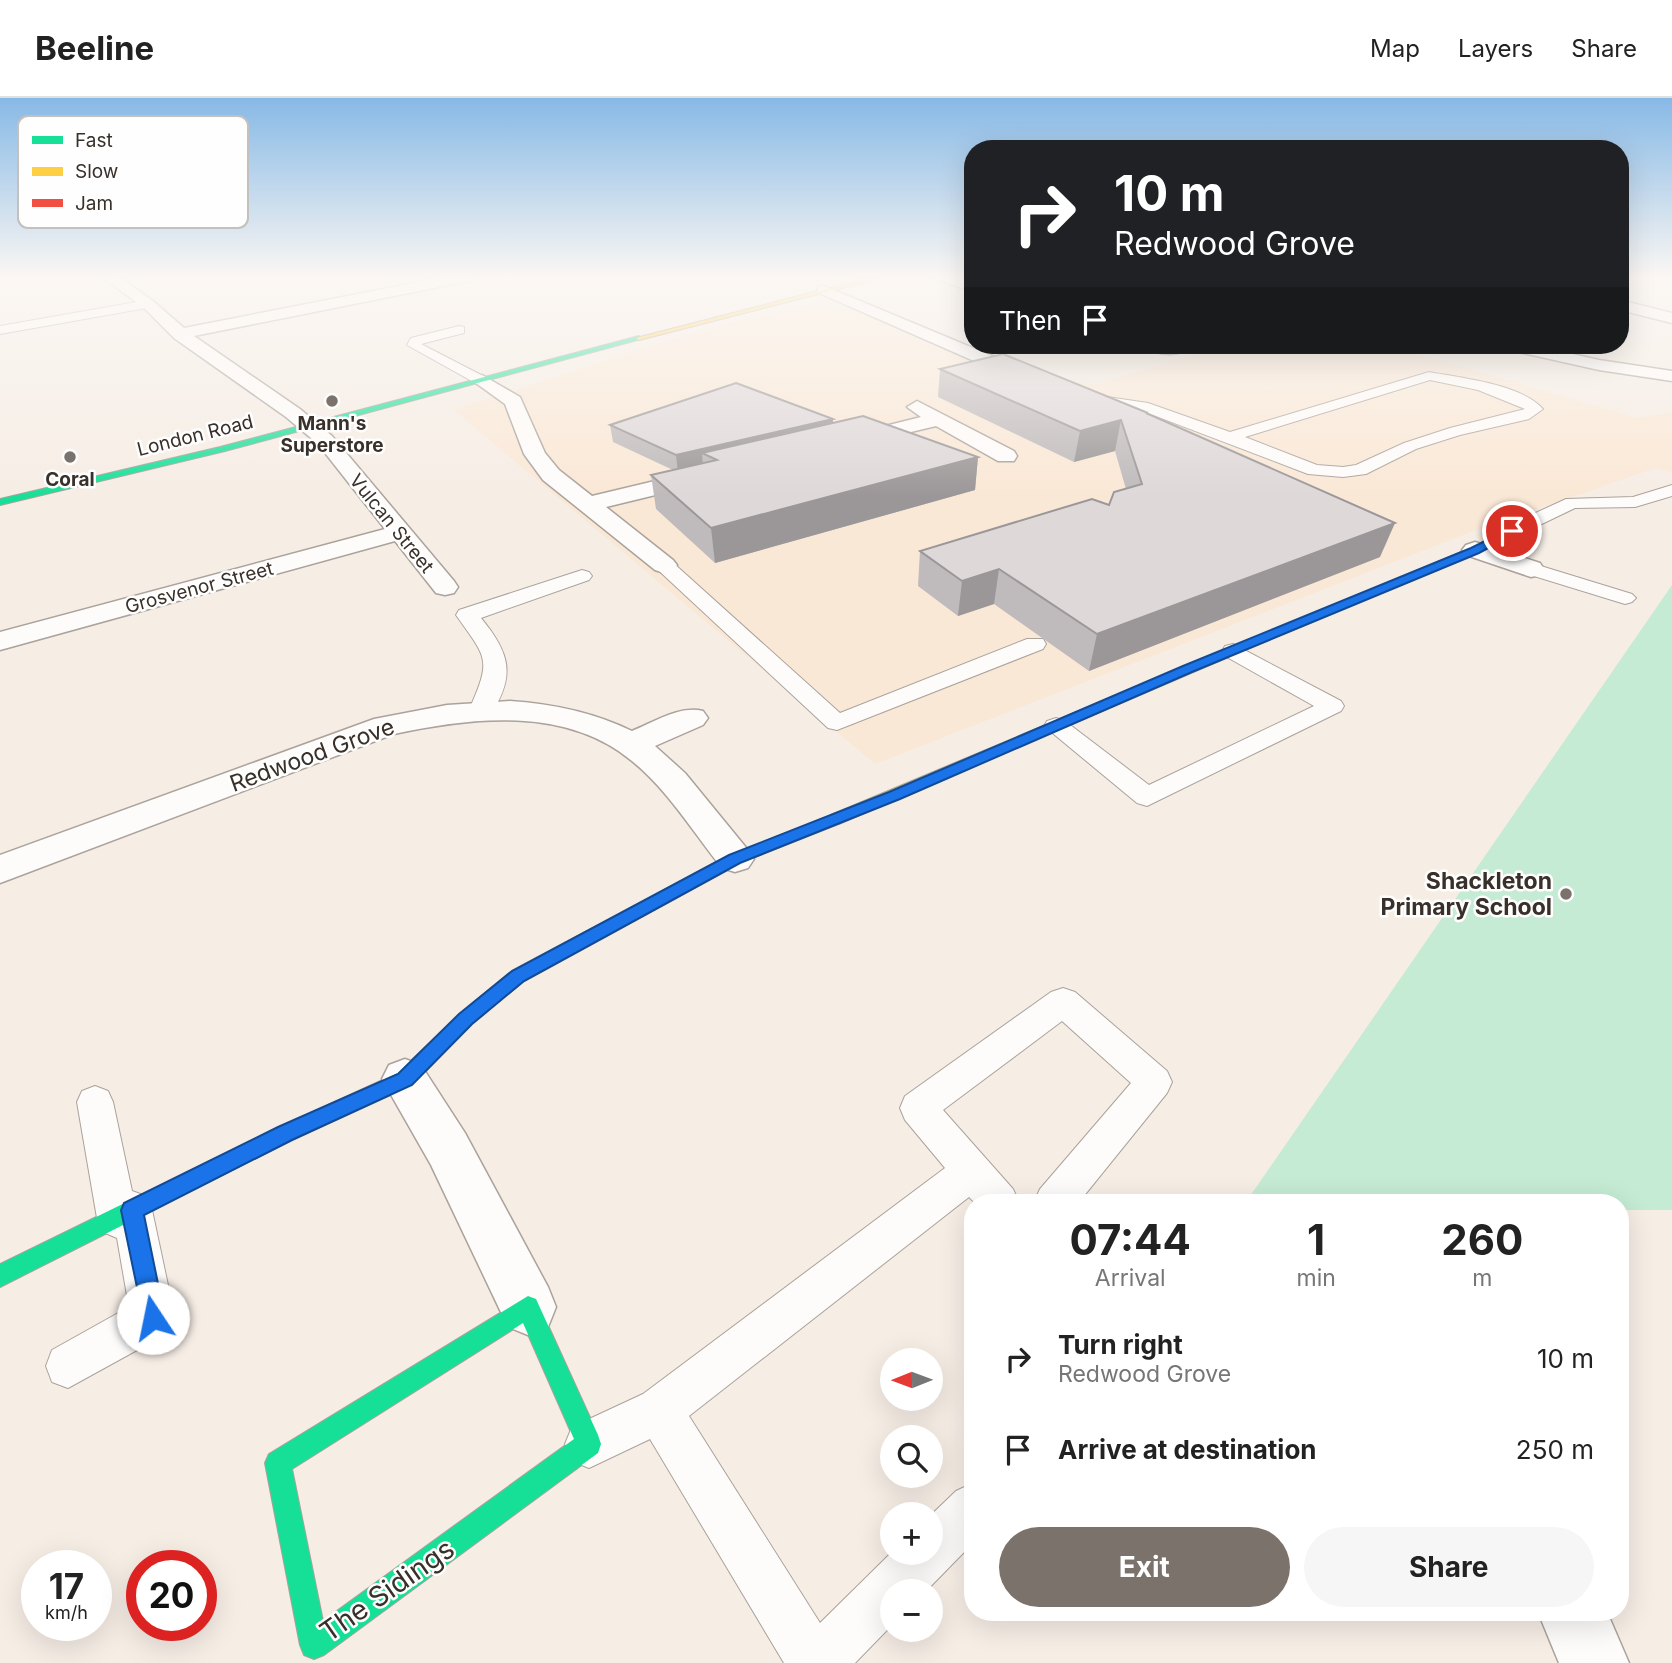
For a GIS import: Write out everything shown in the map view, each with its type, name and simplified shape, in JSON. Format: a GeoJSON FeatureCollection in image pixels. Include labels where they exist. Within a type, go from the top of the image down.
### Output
{"type":"FeatureCollection","features":[{"type":"Feature","properties":{"kind":"street","name":"Vulcan Street"},"geometry":{"type":"LineString","coordinates":[[201,349],[311,427],[325,440],[398,533],[445,587]]}},
{"type":"Feature","properties":{"kind":"street","name":"London Road"},"geometry":{"type":"LineString","coordinates":[[0,502],[144,470],[597,349]]}},
{"type":"Feature","properties":{"kind":"street"},"geometry":{"type":"LineString","coordinates":[[972,354],[1046,386]]}},
{"type":"Feature","properties":{"kind":"street"},"geometry":{"type":"LineString","coordinates":[[1550,354],[1599,365],[1671,369]]}},
{"type":"Feature","properties":{"kind":"street"},"geometry":{"type":"LineString","coordinates":[[482,381],[509,396],[518,410],[535,454],[551,475],[664,565]]}},
{"type":"Feature","properties":{"kind":"street"},"geometry":{"type":"LineString","coordinates":[[912,404],[1006,456]]}},
{"type":"Feature","properties":{"kind":"street"},"geometry":{"type":"LineString","coordinates":[[832,445],[940,419]]}},
{"type":"Feature","properties":{"kind":"street"},"geometry":{"type":"LineString","coordinates":[[588,504],[723,471]]}},
{"type":"Feature","properties":{"kind":"street"},"geometry":{"type":"LineString","coordinates":[[0,1276],[285,1134],[405,1079],[466,1019],[518,976],[735,859],[895,796],[1233,650],[1475,550],[1512,531]]}},
{"type":"Feature","properties":{"kind":"street","name":"Grosvenor Street"},"geometry":{"type":"LineString","coordinates":[[0,642],[398,533]]}},
{"type":"Feature","properties":{"kind":"street"},"geometry":{"type":"LineString","coordinates":[[1475,550],[1531,569]]}},
{"type":"Feature","properties":{"kind":"street","name":"Redwood Grove"},"geometry":{"type":"LineString","coordinates":[[0,869],[385,726],[439,714],[481,710],[526,712],[581,721],[631,744],[658,767],[735,859]]}},
{"type":"Feature","properties":{"kind":"street"},"geometry":{"type":"LineString","coordinates":[[631,744],[692,718]]}},
{"type":"Feature","properties":{"kind":"street"},"geometry":{"type":"LineString","coordinates":[[405,1079],[448,1149],[528,1307],[589,1444]]}},
{"type":"Feature","properties":{"kind":"street","name":"The Sidings"},"geometry":{"type":"LineString","coordinates":[[528,1307],[278,1463],[316,1654],[589,1444]]}},
{"type":"Feature","properties":{"kind":"street"},"geometry":{"type":"LineString","coordinates":[[1576,1621],[1594,1663]]}},
{"type":"Feature","properties":{"kind":"lane"},"geometry":{"type":"LineString","coordinates":[[422,349],[482,381]]}},
{"type":"Feature","properties":{"kind":"lane"},"geometry":{"type":"LineString","coordinates":[[1069,393],[1091,399],[1143,406],[1314,470],[1343,472],[1360,470],[1410,446],[1456,431],[1524,416],[1535,409],[1521,400],[1481,386],[1429,376],[1230,437]]}},
{"type":"Feature","properties":{"kind":"lane"},"geometry":{"type":"LineString","coordinates":[[1512,531],[1572,503],[1635,502],[1672,490]]}},
{"type":"Feature","properties":{"kind":"lane"},"geometry":{"type":"LineString","coordinates":[[664,565],[837,723],[1035,644]]}},
{"type":"Feature","properties":{"kind":"lane"},"geometry":{"type":"LineString","coordinates":[[1531,569],[1625,598]]}},
{"type":"Feature","properties":{"kind":"lane"},"geometry":{"type":"LineString","coordinates":[[481,710],[495,677],[498,658],[489,641],[467,615],[582,576]]}},
{"type":"Feature","properties":{"kind":"lane"},"geometry":{"type":"LineString","coordinates":[[1056,726],[1147,797],[1332,706],[1233,650]]}},
{"type":"Feature","properties":{"kind":"lane"},"geometry":{"type":"LineString","coordinates":[[985,1187],[918,1108],[1063,1002],[1154,1082],[1061,1194]]}},
{"type":"Feature","properties":{"kind":"lane"},"geometry":{"type":"LineString","coordinates":[[68,1366],[153,1318],[95,1102]]}},
{"type":"Feature","properties":{"kind":"lane"},"geometry":{"type":"LineString","coordinates":[[589,1444],[659,1410],[964,1201]]}},
{"type":"Feature","properties":{"kind":"lane"},"geometry":{"type":"LineString","coordinates":[[659,1410],[815,1663],[916,1565]]}},
{"type":"Feature","properties":{"kind":"lane"},"geometry":{"type":"LineString","coordinates":[[943,1538],[964,1517]]}},
{"type":"Feature","properties":{"kind":"shaded area"},"geometry":{"type":"Polygon","coordinates":[[[642,349],[964,349],[964,354],[989,354],[1051,380],[1100,383],[1197,354],[1419,354],[1637,418],[1672,412],[1672,472],[1656,468],[1476,530],[875,764],[454,410],[642,349]]]}},
{"type":"Feature","properties":{"kind":"green space","name":"Shackleton Primary School"},"geometry":{"type":"Polygon","coordinates":[[[1672,585],[1672,1210],[1629,1210],[1629,1194],[1252,1194],[1672,585]]]}},
{"type":"Feature","properties":{"kind":"building"},"geometry":{"type":"Polygon","coordinates":[[[1003,354],[1148,413],[1395,523],[1097,634],[999,569],[962,581],[920,551],[1092,499],[1109,505],[1114,492],[1142,484],[1121,420],[1080,431],[940,369],[1003,354]]]}},
{"type":"Feature","properties":{"kind":"building"},"geometry":{"type":"Polygon","coordinates":[[[736,383],[833,419],[676,455],[610,425],[736,383]]]}},
{"type":"Feature","properties":{"kind":"building"},"geometry":{"type":"Polygon","coordinates":[[[863,416],[978,457],[711,528],[651,475],[717,460],[702,453],[863,416]]]}},
{"type":"Feature","properties":{"kind":"traffic: fast"},"geometry":{"type":"LineString","coordinates":[[0,502],[222,449],[598,349]]}},
{"type":"Feature","properties":{"kind":"traffic: fast"},"geometry":{"type":"LineString","coordinates":[[0,1276],[285,1134],[405,1079],[466,1019],[518,976],[735,859],[836,819]]}},
{"type":"Feature","properties":{"kind":"traffic: fast"},"geometry":{"type":"LineString","coordinates":[[528,1307],[589,1444],[314,1645],[278,1463],[528,1307]]}},
{"type":"Feature","properties":{"kind":"traffic: slow"},"geometry":{"type":"LineString","coordinates":[[836,819],[1243,646]]}},
{"type":"Feature","properties":{"kind":"traffic: jam"},"geometry":{"type":"LineString","coordinates":[[1243,646],[1475,550],[1512,531]]}},
{"type":"Feature","properties":{"kind":"place","name":"Mann's Superstore"},"geometry":{"type":"Point","coordinates":[332,401]}},
{"type":"Feature","properties":{"kind":"place","name":"Coral"},"geometry":{"type":"Point","coordinates":[70,457]}},
{"type":"Feature","properties":{"kind":"place","name":"Shackleton Primary School"},"geometry":{"type":"Point","coordinates":[1566,894]}},
{"type":"Feature","properties":{"kind":"route"},"geometry":{"type":"LineString","coordinates":[[153,1318],[132,1210],[285,1134],[405,1079],[466,1019],[518,976],[735,859],[895,796],[1188,669],[1475,550],[1512,531]]}}]}
